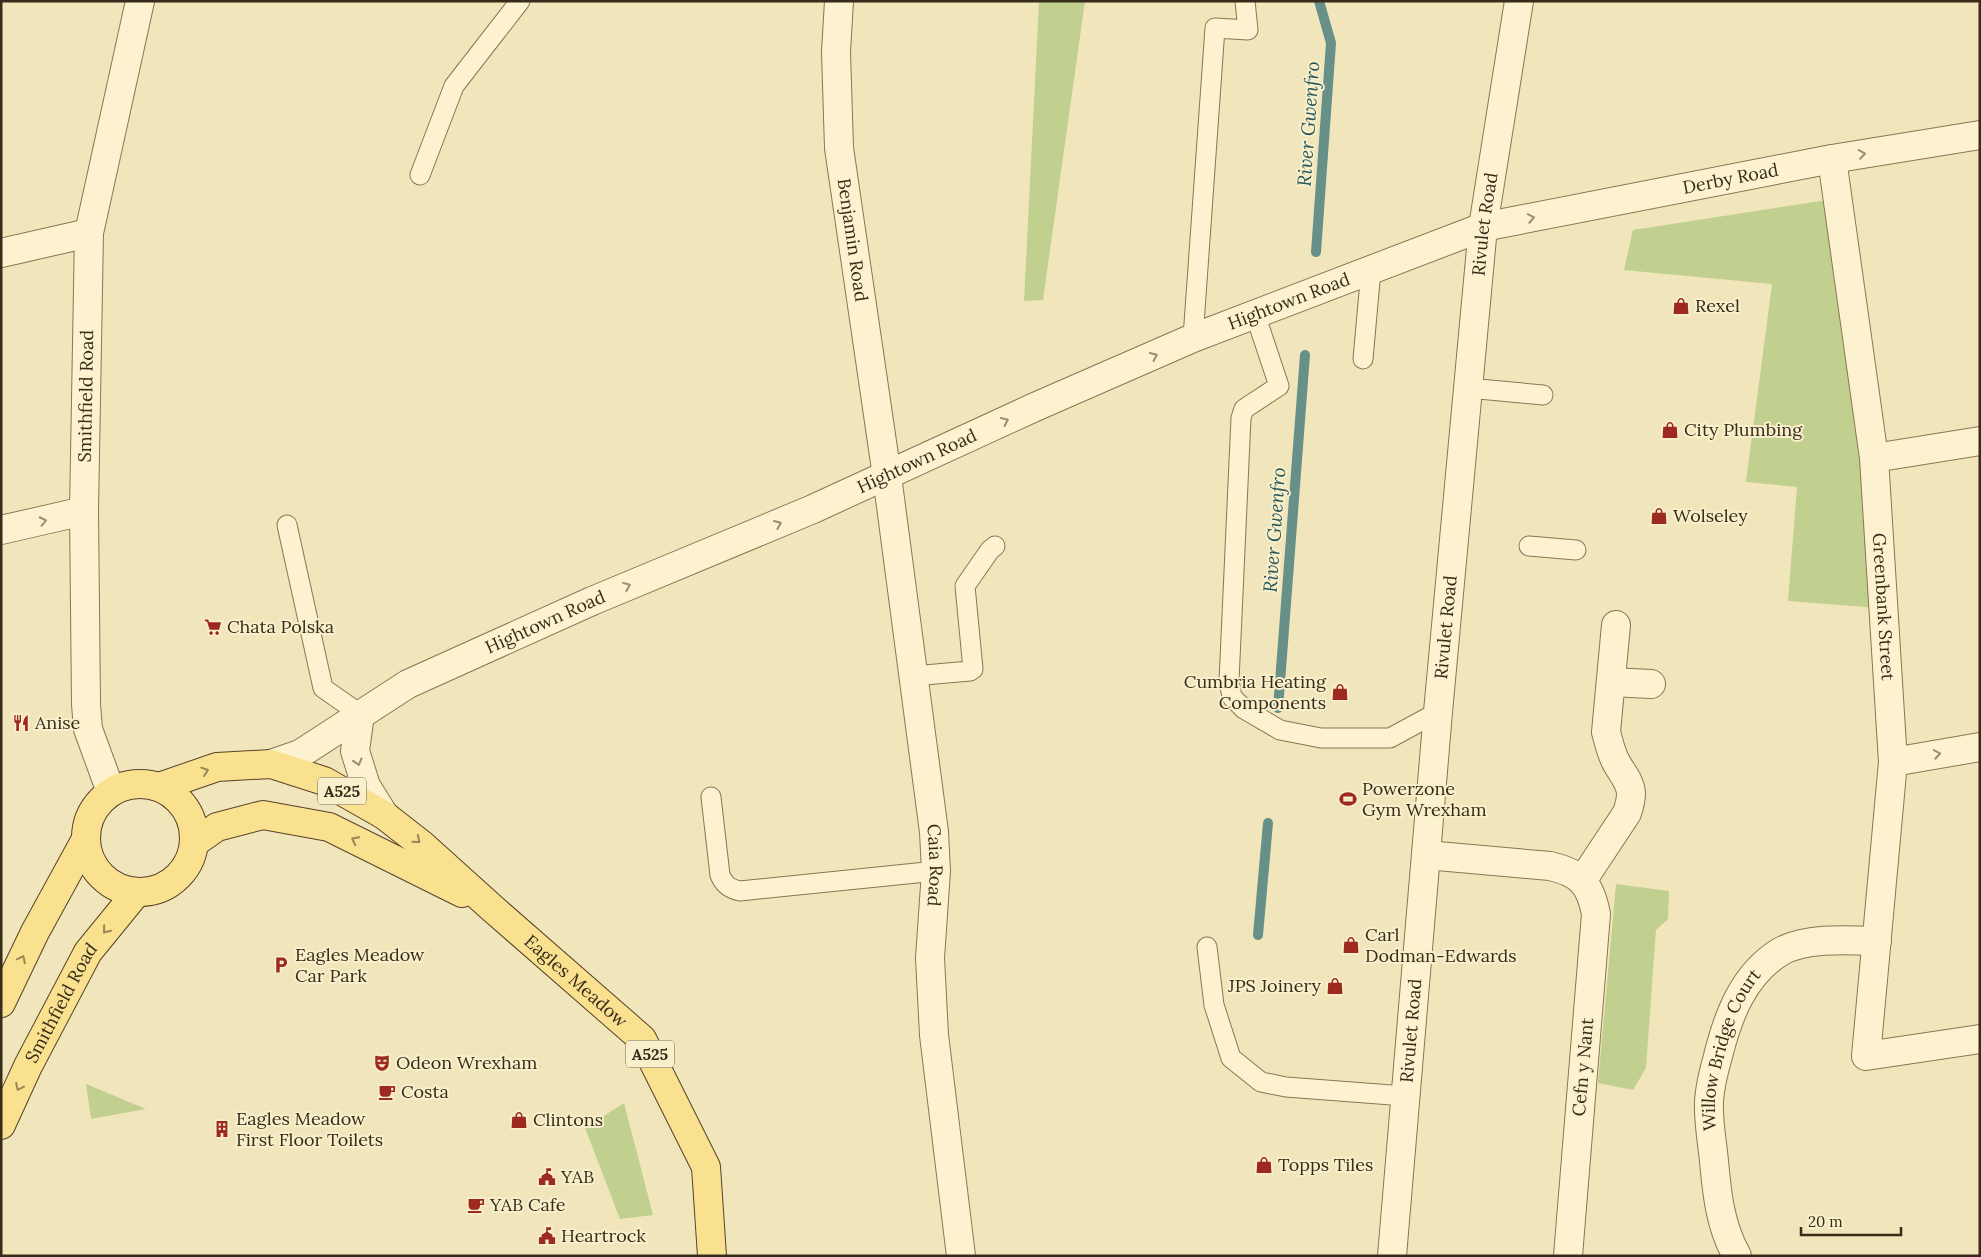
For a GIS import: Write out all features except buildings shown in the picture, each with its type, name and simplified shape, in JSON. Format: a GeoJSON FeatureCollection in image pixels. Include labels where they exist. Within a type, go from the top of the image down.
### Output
{"type":"FeatureCollection","features":[{"type":"Feature","properties":{"kind":"main road","name":"Eagles Meadow"},"geometry":{"type":"LineString","coordinates":[[159,787],[217,767],[271,764],[324,781],[384,815],[421,844],[642,1039],[706,1167],[712,1256]]}},
{"type":"Feature","properties":{"kind":"main road"},"geometry":{"type":"LineString","coordinates":[[143,784],[159,787],[174,796],[186,809],[192,826],[194,843],[186,866],[178,877],[168,885],[156,890],[137,892],[121,889],[107,881],[96,870],[88,855],[86,839],[88,821],[97,804],[111,792],[126,785],[143,784]]}},
{"type":"Feature","properties":{"kind":"main road","name":"Eagles Meadow"},"geometry":{"type":"LineString","coordinates":[[194,843],[217,827],[263,815],[329,827],[492,908]]}},
{"type":"Feature","properties":{"kind":"main road"},"geometry":{"type":"LineString","coordinates":[[1,1003],[35,932],[86,839]]}},
{"type":"Feature","properties":{"kind":"main road","name":"Smithfield Road"},"geometry":{"type":"LineString","coordinates":[[1,1125],[28,1066],[88,952],[137,892]]}},
{"type":"Feature","properties":{"kind":"street","name":"Smithfield Road"},"geometry":{"type":"LineString","coordinates":[[111,792],[88,729],[86,704],[84,511],[89,233],[140,1]]}},
{"type":"Feature","properties":{"kind":"street","name":"Benjamin Road"},"geometry":{"type":"LineString","coordinates":[[839,1],[836,52],[839,148],[887,476]]}},
{"type":"Feature","properties":{"kind":"street","name":"Rivulet Road"},"geometry":{"type":"LineString","coordinates":[[1392,1256],[1438,712],[1483,227],[1519,1]]}},
{"type":"Feature","properties":{"kind":"street","name":"Derby Road"},"geometry":{"type":"LineString","coordinates":[[1483,227],[1832,159],[1980,135]]}},
{"type":"Feature","properties":{"kind":"street","name":"Greenbank Street"},"geometry":{"type":"LineString","coordinates":[[1832,159],[1874,458],[1893,762],[1866,1056],[1980,1039]]}},
{"type":"Feature","properties":{"kind":"street","name":"Hightown Road"},"geometry":{"type":"LineString","coordinates":[[271,764],[300,754],[408,684],[592,601],[813,509],[1035,407],[1193,338],[1483,227]]}},
{"type":"Feature","properties":{"kind":"street"},"geometry":{"type":"LineString","coordinates":[[2,247],[89,233]]}},
{"type":"Feature","properties":{"kind":"street"},"geometry":{"type":"LineString","coordinates":[[1874,458],[1980,441]]}},
{"type":"Feature","properties":{"kind":"street","name":"Caia Road"},"geometry":{"type":"LineString","coordinates":[[887,476],[934,832],[936,870],[930,958],[934,1035],[961,1256]]}},
{"type":"Feature","properties":{"kind":"street"},"geometry":{"type":"LineString","coordinates":[[1,530],[84,511]]}},
{"type":"Feature","properties":{"kind":"street"},"geometry":{"type":"LineString","coordinates":[[1426,855],[1550,866],[1569,870],[1582,881],[1628,813],[1630,803],[1631,793],[1628,783],[1609,746],[1606,732],[1616,625]]}},
{"type":"Feature","properties":{"kind":"street"},"geometry":{"type":"LineString","coordinates":[[1611,682],[1651,684]]}},
{"type":"Feature","properties":{"kind":"street"},"geometry":{"type":"LineString","coordinates":[[360,714],[355,751],[366,786],[384,815]]}},
{"type":"Feature","properties":{"kind":"street"},"geometry":{"type":"LineString","coordinates":[[1893,762],[1980,747]]}},
{"type":"Feature","properties":{"kind":"street","name":"Cefn y Nant"},"geometry":{"type":"LineString","coordinates":[[1568,1256],[1596,914],[1592,895],[1582,881]]}},
{"type":"Feature","properties":{"kind":"street","name":"Willow Bridge Court"},"geometry":{"type":"LineString","coordinates":[[1737,1256],[1722,1221],[1717,1194],[1709,1100],[1715,1068],[1732,1009],[1742,991],[1754,976],[1781,951],[1805,944],[1877,940]]}},
{"type":"Feature","properties":{"kind":"lane"},"geometry":{"type":"LineString","coordinates":[[420,175],[454,86],[520,1]]}},
{"type":"Feature","properties":{"kind":"lane"},"geometry":{"type":"LineString","coordinates":[[1193,338],[1215,28],[1248,30],[1245,1]]}},
{"type":"Feature","properties":{"kind":"lane"},"geometry":{"type":"LineString","coordinates":[[1363,359],[1371,270]]}},
{"type":"Feature","properties":{"kind":"lane"},"geometry":{"type":"LineString","coordinates":[[1255,314],[1279,386],[1244,409],[1241,418],[1229,681],[1232,696],[1244,709],[1280,730],[1321,738],[1390,738],[1438,712]]}},
{"type":"Feature","properties":{"kind":"lane"},"geometry":{"type":"LineString","coordinates":[[1468,388],[1543,395]]}},
{"type":"Feature","properties":{"kind":"lane"},"geometry":{"type":"LineString","coordinates":[[287,525],[323,688],[360,714]]}},
{"type":"Feature","properties":{"kind":"lane"},"geometry":{"type":"LineString","coordinates":[[913,676],[970,671],[973,669],[965,586],[990,550],[995,546]]}},
{"type":"Feature","properties":{"kind":"lane"},"geometry":{"type":"LineString","coordinates":[[1529,546],[1576,550]]}},
{"type":"Feature","properties":{"kind":"lane"},"geometry":{"type":"LineString","coordinates":[[711,797],[720,876],[722,882],[733,890],[740,891],[936,870]]}},
{"type":"Feature","properties":{"kind":"lane"},"geometry":{"type":"LineString","coordinates":[[1207,947],[1214,1005],[1231,1058],[1261,1082],[1286,1087],[1405,1096]]}},
{"type":"Feature","properties":{"kind":"green space"},"geometry":{"type":"Polygon","coordinates":[[[1039,1],[1085,1],[1043,300],[1024,301],[1039,1]]]}},
{"type":"Feature","properties":{"kind":"green space"},"geometry":{"type":"Polygon","coordinates":[[[1833,199],[1879,608],[1788,601],[1797,487],[1746,482],[1772,284],[1624,270],[1633,230],[1833,199]]]}},
{"type":"Feature","properties":{"kind":"green space"},"geometry":{"type":"Polygon","coordinates":[[[1616,884],[1669,891],[1668,919],[1656,930],[1646,1068],[1633,1090],[1598,1083],[1616,884]]]}},
{"type":"Feature","properties":{"kind":"green space"},"geometry":{"type":"Polygon","coordinates":[[[86,1084],[146,1109],[91,1119],[86,1084]]]}},
{"type":"Feature","properties":{"kind":"green space"},"geometry":{"type":"Polygon","coordinates":[[[624,1103],[653,1215],[620,1219],[585,1128],[624,1103]]]}},
{"type":"Feature","properties":{"kind":"waterway","name":"River Gwenfro"},"geometry":{"type":"LineString","coordinates":[[1316,252],[1331,43],[1319,1]]}},
{"type":"Feature","properties":{"kind":"waterway","name":"River Gwenfro"},"geometry":{"type":"LineString","coordinates":[[1278,708],[1305,355]]}},
{"type":"Feature","properties":{"kind":"waterway","name":"River Gwenfro"},"geometry":{"type":"LineString","coordinates":[[1258,935],[1268,823]]}},
{"type":"Feature","properties":{"kind":"place","name":"Rexel"},"geometry":{"type":"Point","coordinates":[1681,306]}},
{"type":"Feature","properties":{"kind":"place","name":"City Plumbing"},"geometry":{"type":"Point","coordinates":[1670,430]}},
{"type":"Feature","properties":{"kind":"place","name":"Wolseley"},"geometry":{"type":"Point","coordinates":[1659,516]}},
{"type":"Feature","properties":{"kind":"place","name":"Chata Polska"},"geometry":{"type":"Point","coordinates":[213,627]}},
{"type":"Feature","properties":{"kind":"place","name":"Cumbria Heating Components"},"geometry":{"type":"Point","coordinates":[1340,692]}},
{"type":"Feature","properties":{"kind":"place","name":"Anise"},"geometry":{"type":"Point","coordinates":[21,723]}},
{"type":"Feature","properties":{"kind":"place","name":"Powerzone Gym Wrexham"},"geometry":{"type":"Point","coordinates":[1348,799]}},
{"type":"Feature","properties":{"kind":"place","name":"Carl Dodman-Edwards"},"geometry":{"type":"Point","coordinates":[1351,945]}},
{"type":"Feature","properties":{"kind":"place","name":"Eagles Meadow Car Park"},"geometry":{"type":"Point","coordinates":[281,965]}},
{"type":"Feature","properties":{"kind":"place","name":"JPS Joinery"},"geometry":{"type":"Point","coordinates":[1335,986]}},
{"type":"Feature","properties":{"kind":"place","name":"Odeon Wrexham"},"geometry":{"type":"Point","coordinates":[382,1063]}},
{"type":"Feature","properties":{"kind":"place","name":"Costa"},"geometry":{"type":"Point","coordinates":[387,1092]}},
{"type":"Feature","properties":{"kind":"place","name":"Clintons"},"geometry":{"type":"Point","coordinates":[519,1120]}},
{"type":"Feature","properties":{"kind":"place","name":"Eagles Meadow First Floor Toilets"},"geometry":{"type":"Point","coordinates":[222,1129]}},
{"type":"Feature","properties":{"kind":"place","name":"Topps Tiles"},"geometry":{"type":"Point","coordinates":[1264,1165]}},
{"type":"Feature","properties":{"kind":"place","name":"YAB"},"geometry":{"type":"Point","coordinates":[547,1177]}},
{"type":"Feature","properties":{"kind":"place","name":"YAB Cafe"},"geometry":{"type":"Point","coordinates":[476,1205]}},
{"type":"Feature","properties":{"kind":"place","name":"Heartrock"},"geometry":{"type":"Point","coordinates":[547,1236]}}]}
